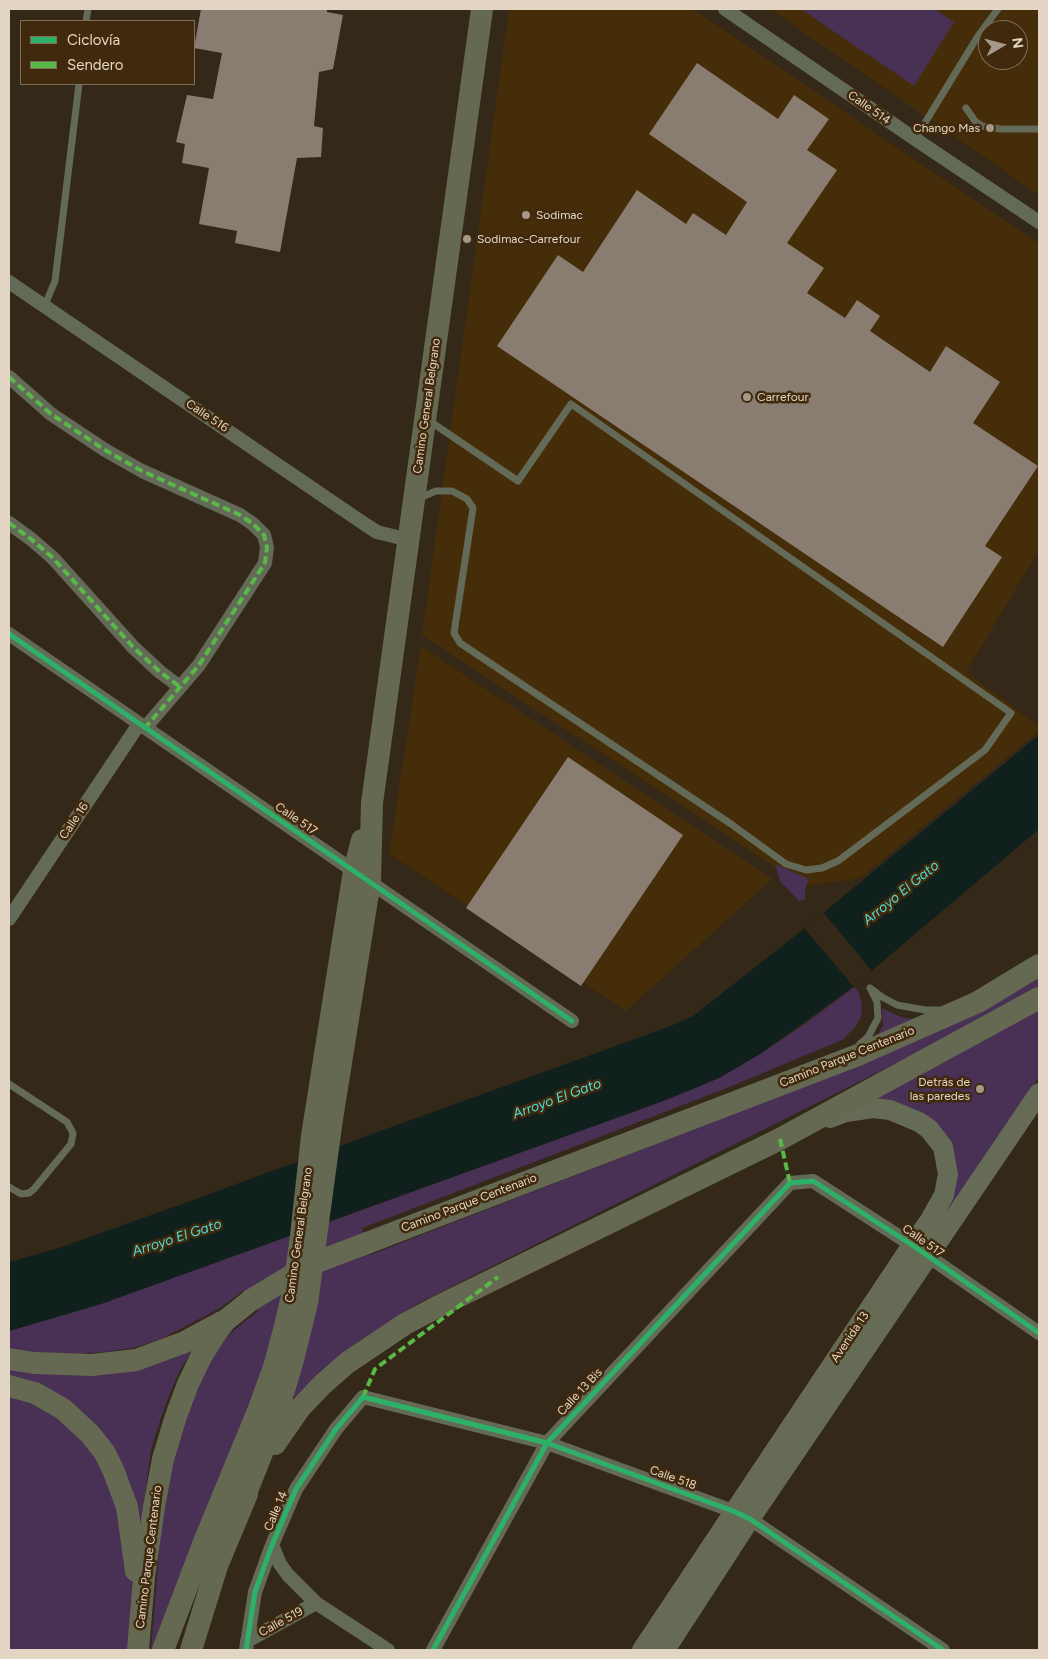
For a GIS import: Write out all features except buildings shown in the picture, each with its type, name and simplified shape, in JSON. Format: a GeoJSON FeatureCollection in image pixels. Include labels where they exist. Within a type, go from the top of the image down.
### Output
{"type":"FeatureCollection","features":[{"type":"Feature","properties":{"kind":"main road","name":"Camino General Belgrano"},"geometry":{"type":"LineString","coordinates":[[163,1650],[274,1368],[309,1233],[332,1119],[362,876],[482,9]]}},
{"type":"Feature","properties":{"kind":"main road","name":"Camino General Belgrano"},"geometry":{"type":"LineString","coordinates":[[241,1506],[274,1423],[293,1360],[307,1303],[312,1136],[362,876]]}},
{"type":"Feature","properties":{"kind":"main road","name":"Camino Parque Centenario"},"geometry":{"type":"LineString","coordinates":[[138,1650],[140,1612],[148,1546],[163,1459],[176,1416],[201,1357],[225,1321],[251,1300],[309,1265],[858,1055],[990,995],[1039,965]]}},
{"type":"Feature","properties":{"kind":"main road"},"geometry":{"type":"LineString","coordinates":[[191,1650],[217,1566],[241,1506],[268,1454],[300,1408],[341,1368],[376,1342],[437,1307],[802,1127],[1039,998]]}},
{"type":"Feature","properties":{"kind":"main road","name":"Avenida 13"},"geometry":{"type":"LineString","coordinates":[[642,1650],[929,1257],[1039,1094]]}},
{"type":"Feature","properties":{"kind":"main road","name":"Avenida 13"},"geometry":{"type":"LineString","coordinates":[[665,1650],[742,1515],[912,1244],[937,1208],[947,1184],[946,1159],[943,1147],[936,1137],[919,1122],[890,1110],[874,1108],[846,1112],[802,1127]]}},
{"type":"Feature","properties":{"kind":"main road"},"geometry":{"type":"LineString","coordinates":[[9,1359],[92,1365],[136,1360],[185,1342],[225,1321]]}},
{"type":"Feature","properties":{"kind":"main road"},"geometry":{"type":"LineString","coordinates":[[9,1386],[35,1393],[63,1409],[90,1434],[105,1453],[127,1507],[140,1612]]}},
{"type":"Feature","properties":{"kind":"street","name":"Calle 514"},"geometry":{"type":"LineString","coordinates":[[725,9],[915,140],[1039,222]]}},
{"type":"Feature","properties":{"kind":"street","name":"Calle 516"},"geometry":{"type":"LineString","coordinates":[[9,282],[366,525],[377,532],[409,540]]}},
{"type":"Feature","properties":{"kind":"street","name":"Calle 16"},"geometry":{"type":"LineString","coordinates":[[9,377],[51,414],[105,450],[142,471],[240,515],[264,535],[267,548],[265,563],[199,665],[142,726],[9,919]]}},
{"type":"Feature","properties":{"kind":"street"},"geometry":{"type":"LineString","coordinates":[[9,523],[53,558],[133,647],[160,672],[180,687]]}},
{"type":"Feature","properties":{"kind":"street","name":"Calle 517"},"geometry":{"type":"LineString","coordinates":[[9,634],[572,1021]]}},
{"type":"Feature","properties":{"kind":"street","name":"Calle 517"},"geometry":{"type":"LineString","coordinates":[[790,1183],[813,1181],[912,1244],[1039,1334]]}},
{"type":"Feature","properties":{"kind":"street","name":"Calle 13 Bis"},"geometry":{"type":"LineString","coordinates":[[433,1650],[547,1443],[790,1183]]}},
{"type":"Feature","properties":{"kind":"street","name":"Calle 518"},"geometry":{"type":"LineString","coordinates":[[363,1397],[547,1443],[742,1515],[943,1650]]}},
{"type":"Feature","properties":{"kind":"street","name":"Calle 14"},"geometry":{"type":"LineString","coordinates":[[246,1645],[255,1592],[272,1545],[296,1489],[336,1430],[363,1397]]}},
{"type":"Feature","properties":{"kind":"street","name":"Calle 519"},"geometry":{"type":"LineString","coordinates":[[272,1545],[280,1564],[288,1575],[316,1603],[388,1650]]}},
{"type":"Feature","properties":{"kind":"street","name":"Calle 519"},"geometry":{"type":"LineString","coordinates":[[246,1645],[316,1603]]}},
{"type":"Feature","properties":{"kind":"lane"},"geometry":{"type":"LineString","coordinates":[[915,140],[978,36],[998,9]]}},
{"type":"Feature","properties":{"kind":"lane"},"geometry":{"type":"LineString","coordinates":[[45,305],[55,280],[78,85]]}},
{"type":"Feature","properties":{"kind":"lane"},"geometry":{"type":"LineString","coordinates":[[966,108],[975,121],[982,126],[1001,129],[1039,129]]}},
{"type":"Feature","properties":{"kind":"lane"},"geometry":{"type":"LineString","coordinates":[[415,500],[436,491],[452,492],[467,500],[473,508],[454,633],[460,643],[731,824],[786,864],[806,870],[822,868],[845,856],[985,750],[1011,713],[571,404],[518,481],[426,418]]}},
{"type":"Feature","properties":{"kind":"lane"},"geometry":{"type":"LineString","coordinates":[[827,1067],[858,1047],[875,1028],[878,1018],[877,1002],[870,988],[882,998],[897,1005],[925,1010],[954,1008],[990,995]]}},
{"type":"Feature","properties":{"kind":"lane"},"geometry":{"type":"LineString","coordinates":[[9,1084],[67,1122],[73,1133],[71,1144],[34,1189],[29,1193],[21,1194],[9,1187]]}},
{"type":"Feature","properties":{"kind":"shaded area","name":"Carrefour"},"geometry":{"type":"Polygon","coordinates":[[[509,9],[693,9],[1039,244],[1039,550],[966,672],[1039,726],[1039,731],[860,878],[804,886],[422,635],[509,9]]]}},
{"type":"Feature","properties":{"kind":"shaded area","name":"Chango Mas"},"geometry":{"type":"Polygon","coordinates":[[[770,9],[1039,9],[1039,195],[770,9]]]}},
{"type":"Feature","properties":{"kind":"shaded area"},"geometry":{"type":"Polygon","coordinates":[[[801,9],[934,9],[954,22],[914,86],[801,9]]]}},
{"type":"Feature","properties":{"kind":"shaded area"},"geometry":{"type":"Polygon","coordinates":[[[421,646],[772,879],[626,1011],[389,854],[421,646]]]}},
{"type":"Feature","properties":{"kind":"shaded area"},"geometry":{"type":"Polygon","coordinates":[[[775,864],[809,879],[805,889],[805,900],[799,901],[780,881],[775,864]]]}},
{"type":"Feature","properties":{"kind":"shaded area"},"geometry":{"type":"Polygon","coordinates":[[[1039,978],[1039,987],[954,1034],[417,1304],[361,1340],[295,1397],[293,1395],[326,1223],[666,1100],[719,1078],[805,1024],[854,987],[859,993],[861,1000],[861,1017],[856,1026],[842,1040],[722,1090],[362,1228],[370,1255],[828,1077],[983,1011],[1039,978]]]}},
{"type":"Feature","properties":{"kind":"shaded area"},"geometry":{"type":"Polygon","coordinates":[[[1039,1006],[1039,1077],[935,1230],[958,1171],[954,1153],[924,1114],[898,1103],[876,1099],[1039,1006]]]}},
{"type":"Feature","properties":{"kind":"shaded area"},"geometry":{"type":"Polygon","coordinates":[[[882,1008],[901,1017],[921,1021],[875,1041],[883,1025],[882,1008]]]}},
{"type":"Feature","properties":{"kind":"shaded area"},"geometry":{"type":"Polygon","coordinates":[[[295,1234],[274,1344],[155,1650],[151,1650],[161,1528],[177,1439],[206,1368],[218,1347],[234,1330],[258,1311],[244,1290],[220,1308],[161,1339],[133,1348],[104,1352],[76,1354],[9,1353],[9,1331],[101,1304],[295,1234]]]}},
{"type":"Feature","properties":{"kind":"shaded area"},"geometry":{"type":"Polygon","coordinates":[[[193,1350],[181,1368],[170,1393],[151,1450],[143,1508],[142,1546],[120,1461],[9,1379],[9,1367],[193,1350]]]}},
{"type":"Feature","properties":{"kind":"shaded area"},"geometry":{"type":"Polygon","coordinates":[[[9,1395],[51,1410],[92,1444],[127,1507],[133,1600],[131,1650],[9,1650],[9,1395]]]}},
{"type":"Feature","properties":{"kind":"water","name":"Arroyo El Gato"},"geometry":{"type":"Polygon","coordinates":[[[1039,735],[1039,829],[849,990],[760,1054],[719,1078],[666,1100],[101,1304],[9,1331],[9,1262],[56,1249],[185,1203],[671,1026],[693,1016],[800,932],[1039,735]]]}},
{"type":"Feature","properties":{"kind":"pier"},"geometry":{"type":"Polygon","coordinates":[[[823,912],[872,971],[854,987],[804,928],[823,912]]]}},
{"type":"Feature","properties":{"kind":"marked path"},"geometry":{"type":"LineString","coordinates":[[9,377],[51,414],[105,450],[142,471],[240,515],[264,535],[267,547],[265,563],[199,665],[145,728]]}},
{"type":"Feature","properties":{"kind":"marked path"},"geometry":{"type":"LineString","coordinates":[[9,523],[53,558],[133,647],[160,672],[180,687]]}},
{"type":"Feature","properties":{"kind":"marked path"},"geometry":{"type":"LineString","coordinates":[[780,1139],[790,1183]]}},
{"type":"Feature","properties":{"kind":"marked path"},"geometry":{"type":"LineString","coordinates":[[363,1397],[375,1369],[498,1277]]}},
{"type":"Feature","properties":{"kind":"cycle path"},"geometry":{"type":"LineString","coordinates":[[9,634],[572,1021]]}},
{"type":"Feature","properties":{"kind":"cycle path"},"geometry":{"type":"LineString","coordinates":[[433,1650],[547,1443],[790,1183],[813,1181],[912,1245],[1039,1333]]}},
{"type":"Feature","properties":{"kind":"cycle path"},"geometry":{"type":"LineString","coordinates":[[246,1650],[255,1592],[272,1545],[296,1489],[336,1429],[363,1397],[547,1443],[733,1511],[750,1519],[943,1650]]}},
{"type":"Feature","properties":{"kind":"place","name":"Chango Mas"},"geometry":{"type":"Point","coordinates":[990,128]}},
{"type":"Feature","properties":{"kind":"place","name":"Sodimac"},"geometry":{"type":"Point","coordinates":[526,215]}},
{"type":"Feature","properties":{"kind":"place","name":"Sodimac-Carrefour"},"geometry":{"type":"Point","coordinates":[467,239]}},
{"type":"Feature","properties":{"kind":"place","name":"Carrefour"},"geometry":{"type":"Point","coordinates":[747,397]}},
{"type":"Feature","properties":{"kind":"place","name":"Detrás de las paredes"},"geometry":{"type":"Point","coordinates":[980,1089]}}]}
